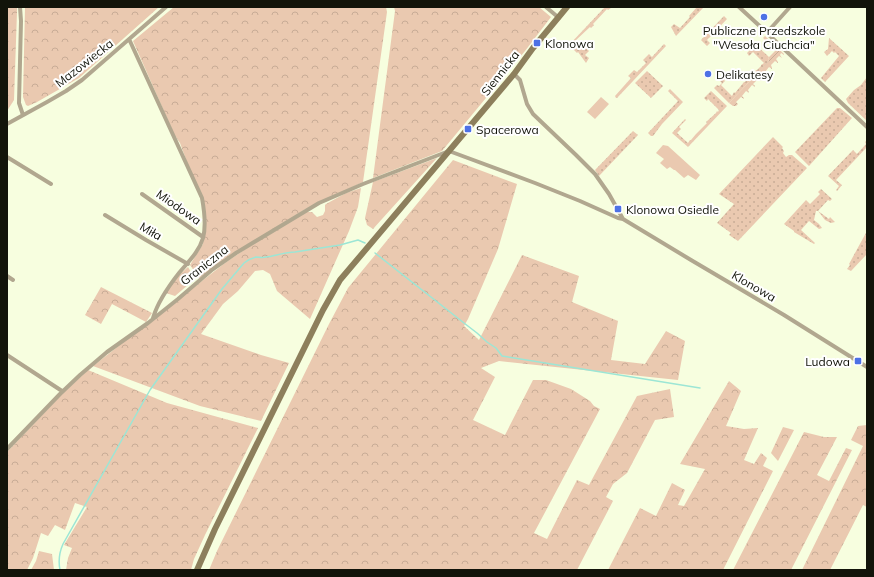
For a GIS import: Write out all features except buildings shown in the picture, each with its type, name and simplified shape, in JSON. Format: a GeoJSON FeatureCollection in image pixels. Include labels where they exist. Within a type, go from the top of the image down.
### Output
{"type":"FeatureCollection","features":[{"type":"Feature","properties":{"kind":"main road","name":"Siennicka"},"geometry":{"type":"LineString","coordinates":[[197,570],[204,552],[234,490],[335,287],[352,264],[514,74],[533,48],[567,7]]}},
{"type":"Feature","properties":{"kind":"street"},"geometry":{"type":"LineString","coordinates":[[20,7],[19,102],[23,114]]}},
{"type":"Feature","properties":{"kind":"street","name":"Mazowiecka"},"geometry":{"type":"LineString","coordinates":[[7,124],[66,91],[82,80],[166,7]]}},
{"type":"Feature","properties":{"kind":"street"},"geometry":{"type":"LineString","coordinates":[[546,7],[559,18]]}},
{"type":"Feature","properties":{"kind":"street"},"geometry":{"type":"LineString","coordinates":[[739,7],[764,30],[769,32],[769,35],[867,127]]}},
{"type":"Feature","properties":{"kind":"street"},"geometry":{"type":"LineString","coordinates":[[769,32],[790,7]]}},
{"type":"Feature","properties":{"kind":"street"},"geometry":{"type":"LineString","coordinates":[[129,39],[202,198],[204,225],[203,237],[197,252],[168,287],[158,304],[153,318]]}},
{"type":"Feature","properties":{"kind":"street","name":"Klonowa"},"geometry":{"type":"LineString","coordinates":[[514,74],[520,80],[531,112],[595,174],[609,194],[623,219],[784,315],[867,367]]}},
{"type":"Feature","properties":{"kind":"street"},"geometry":{"type":"LineString","coordinates":[[449,151],[535,183],[623,219]]}},
{"type":"Feature","properties":{"kind":"street","name":"Graniczna"},"geometry":{"type":"LineString","coordinates":[[7,449],[62,391],[107,352],[178,299],[213,269],[236,253],[319,203],[363,184],[449,151]]}},
{"type":"Feature","properties":{"kind":"street"},"geometry":{"type":"LineString","coordinates":[[7,157],[51,184]]}},
{"type":"Feature","properties":{"kind":"street","name":"Miodowa"},"geometry":{"type":"LineString","coordinates":[[142,194],[203,237]]}},
{"type":"Feature","properties":{"kind":"street","name":"Miła"},"geometry":{"type":"LineString","coordinates":[[105,215],[188,264]]}},
{"type":"Feature","properties":{"kind":"street"},"geometry":{"type":"LineString","coordinates":[[7,276],[13,280]]}},
{"type":"Feature","properties":{"kind":"street"},"geometry":{"type":"LineString","coordinates":[[7,355],[62,391]]}},
{"type":"Feature","properties":{"kind":"green space"},"geometry":{"type":"Polygon","coordinates":[[[7,7],[17,7],[17,12],[14,100],[7,111],[7,7]]]}},
{"type":"Feature","properties":{"kind":"green space"},"geometry":{"type":"Polygon","coordinates":[[[25,7],[159,7],[79,78],[28,106],[26,105],[23,97],[25,7]]]}},
{"type":"Feature","properties":{"kind":"green space"},"geometry":{"type":"Polygon","coordinates":[[[174,7],[386,7],[387,12],[363,182],[304,210],[199,278],[190,265],[203,244],[205,211],[180,143],[174,134],[133,41],[174,7]]]}},
{"type":"Feature","properties":{"kind":"green space"},"geometry":{"type":"Polygon","coordinates":[[[394,7],[539,7],[551,17],[525,51],[442,151],[373,178],[395,11],[394,7]]]}},
{"type":"Feature","properties":{"kind":"green space"},"geometry":{"type":"Polygon","coordinates":[[[605,7],[611,8],[608,10],[607,9],[591,28],[590,27],[575,41],[581,47],[583,45],[589,51],[585,55],[589,58],[586,63],[578,52],[577,53],[569,45],[605,7]]]}},
{"type":"Feature","properties":{"kind":"green space"},"geometry":{"type":"Polygon","coordinates":[[[697,7],[704,7],[676,36],[671,27],[674,24],[680,28],[697,7]]]}},
{"type":"Feature","properties":{"kind":"green space"},"geometry":{"type":"Polygon","coordinates":[[[724,16],[727,19],[707,40],[710,43],[707,46],[701,40],[724,16]]]}},
{"type":"Feature","properties":{"kind":"green space"},"geometry":{"type":"Polygon","coordinates":[[[765,36],[784,55],[781,53],[780,55],[782,58],[779,56],[776,59],[778,63],[775,61],[771,65],[772,69],[769,67],[765,72],[767,74],[766,75],[763,73],[759,78],[761,80],[760,81],[758,79],[753,84],[755,87],[752,85],[748,90],[749,93],[746,91],[742,96],[744,99],[741,97],[736,102],[738,104],[733,106],[729,103],[769,61],[769,57],[776,50],[763,38],[765,36]]]}},
{"type":"Feature","properties":{"kind":"green space"},"geometry":{"type":"Polygon","coordinates":[[[829,38],[849,56],[825,82],[821,78],[839,56],[832,51],[827,56],[824,52],[828,49],[829,38]]]}},
{"type":"Feature","properties":{"kind":"green space"},"geometry":{"type":"Polygon","coordinates":[[[664,44],[666,46],[616,98],[615,96],[631,78],[628,76],[634,70],[637,72],[646,63],[643,60],[649,54],[652,57],[664,44]]]}},
{"type":"Feature","properties":{"kind":"green space"},"geometry":{"type":"Polygon","coordinates":[[[757,46],[769,57],[769,61],[729,103],[714,88],[722,83],[720,81],[729,72],[731,73],[721,85],[732,96],[734,92],[735,93],[764,63],[753,52],[749,56],[747,53],[757,46]]]}},
{"type":"Feature","properties":{"kind":"green space"},"geometry":{"type":"Polygon","coordinates":[[[647,71],[663,86],[651,98],[635,83],[647,71]]]}},
{"type":"Feature","properties":{"kind":"green space"},"geometry":{"type":"Polygon","coordinates":[[[867,77],[867,121],[848,103],[846,99],[867,77]]]}},
{"type":"Feature","properties":{"kind":"green space"},"geometry":{"type":"Polygon","coordinates":[[[670,89],[683,102],[653,136],[651,136],[648,133],[678,101],[668,91],[670,89]]]}},
{"type":"Feature","properties":{"kind":"green space"},"geometry":{"type":"Polygon","coordinates":[[[711,91],[727,106],[688,147],[672,133],[685,119],[686,120],[679,127],[681,129],[677,133],[688,143],[707,123],[706,122],[717,111],[718,112],[719,110],[708,99],[707,101],[704,98],[711,91]]]}},
{"type":"Feature","properties":{"kind":"green space"},"geometry":{"type":"Polygon","coordinates":[[[601,97],[609,104],[595,119],[587,112],[601,97]]]}},
{"type":"Feature","properties":{"kind":"green space"},"geometry":{"type":"Polygon","coordinates":[[[837,108],[840,108],[852,118],[809,166],[795,152],[837,108]]]}},
{"type":"Feature","properties":{"kind":"green space"},"geometry":{"type":"Polygon","coordinates":[[[633,131],[638,135],[599,176],[595,170],[633,131]]]}},
{"type":"Feature","properties":{"kind":"green space"},"geometry":{"type":"Polygon","coordinates":[[[773,137],[783,147],[783,153],[786,157],[792,155],[807,168],[738,241],[729,235],[731,233],[717,223],[734,204],[719,194],[773,137]]]}},
{"type":"Feature","properties":{"kind":"green space"},"geometry":{"type":"Polygon","coordinates":[[[867,140],[867,147],[836,180],[842,185],[837,191],[836,190],[839,186],[828,176],[853,150],[857,154],[866,144],[865,142],[867,140]]]}},
{"type":"Feature","properties":{"kind":"green space"},"geometry":{"type":"Polygon","coordinates":[[[663,145],[668,146],[700,175],[696,180],[688,175],[684,178],[675,170],[670,167],[667,169],[660,163],[664,159],[656,153],[663,145]]]}},
{"type":"Feature","properties":{"kind":"green space"},"geometry":{"type":"Polygon","coordinates":[[[437,158],[373,229],[367,225],[365,218],[373,182],[437,158]]]}},
{"type":"Feature","properties":{"kind":"green space"},"geometry":{"type":"Polygon","coordinates":[[[453,160],[517,184],[498,249],[464,326],[479,340],[522,255],[579,276],[572,302],[618,321],[611,360],[645,364],[666,331],[685,341],[678,380],[499,361],[481,368],[495,377],[473,420],[505,435],[533,380],[546,380],[571,389],[600,409],[534,533],[547,539],[577,480],[589,485],[637,396],[670,389],[674,417],[655,420],[627,473],[613,484],[606,497],[613,501],[577,570],[209,570],[217,551],[348,288],[453,160]]]}},
{"type":"Feature","properties":{"kind":"green space"},"geometry":{"type":"Polygon","coordinates":[[[361,188],[358,207],[349,231],[310,319],[277,291],[270,274],[263,270],[255,271],[238,291],[223,304],[201,334],[289,363],[261,421],[200,406],[93,366],[225,263],[250,246],[306,212],[312,212],[317,217],[323,215],[326,204],[346,193],[361,188]]]}},
{"type":"Feature","properties":{"kind":"green space"},"geometry":{"type":"Polygon","coordinates":[[[821,189],[832,199],[830,201],[828,200],[818,211],[816,211],[814,220],[822,228],[819,229],[809,221],[801,230],[815,243],[814,244],[784,224],[806,200],[810,204],[820,194],[818,192],[821,189]]]}},
{"type":"Feature","properties":{"kind":"green space"},"geometry":{"type":"Polygon","coordinates":[[[818,211],[829,219],[830,217],[835,222],[831,223],[825,220],[818,211]]]}},
{"type":"Feature","properties":{"kind":"green space"},"geometry":{"type":"Polygon","coordinates":[[[867,231],[867,254],[851,271],[847,269],[850,265],[849,264],[867,231]]]}},
{"type":"Feature","properties":{"kind":"green space"},"geometry":{"type":"Polygon","coordinates":[[[188,267],[195,279],[175,296],[166,293],[177,277],[188,267]]]}},
{"type":"Feature","properties":{"kind":"green space"},"geometry":{"type":"Polygon","coordinates":[[[101,287],[152,313],[146,322],[112,304],[101,324],[85,315],[101,287]]]}},
{"type":"Feature","properties":{"kind":"green space"},"geometry":{"type":"Polygon","coordinates":[[[88,370],[167,403],[258,428],[205,535],[194,559],[191,570],[66,570],[68,558],[72,548],[64,545],[87,507],[75,503],[65,530],[55,525],[48,536],[41,533],[33,558],[27,570],[7,570],[7,452],[63,393],[88,370]]]}},
{"type":"Feature","properties":{"kind":"green space"},"geometry":{"type":"Polygon","coordinates":[[[729,381],[741,391],[726,426],[744,429],[758,428],[744,460],[754,464],[761,453],[767,458],[763,466],[773,471],[723,570],[608,570],[640,508],[656,516],[672,483],[685,490],[678,505],[684,506],[705,469],[680,464],[729,381]]]}},
{"type":"Feature","properties":{"kind":"green space"},"geometry":{"type":"Polygon","coordinates":[[[867,425],[867,507],[863,505],[830,570],[802,570],[863,446],[851,440],[858,426],[867,425]]]}},
{"type":"Feature","properties":{"kind":"green space"},"geometry":{"type":"Polygon","coordinates":[[[783,427],[794,430],[778,461],[771,453],[783,427]]]}},
{"type":"Feature","properties":{"kind":"green space"},"geometry":{"type":"Polygon","coordinates":[[[804,432],[824,437],[837,437],[817,475],[829,481],[846,448],[852,450],[791,570],[733,570],[804,432]]]}},
{"type":"Feature","properties":{"kind":"green space"},"geometry":{"type":"Polygon","coordinates":[[[39,551],[52,554],[54,570],[31,570],[39,551]]]}},
{"type":"Feature","properties":{"kind":"waterway"},"geometry":{"type":"LineString","coordinates":[[60,570],[59,557],[63,544],[150,390],[222,289],[244,263],[256,257],[265,257],[340,245],[358,240],[365,243]]}},
{"type":"Feature","properties":{"kind":"waterway"},"geometry":{"type":"LineString","coordinates":[[375,253],[496,348],[502,356],[700,388]]}},
{"type":"Feature","properties":{"kind":"place","name":"Publiczne Przedszkole \"Wesoła Ciuchcia\""},"geometry":{"type":"Point","coordinates":[764,17]}},
{"type":"Feature","properties":{"kind":"place","name":"Klonowa"},"geometry":{"type":"Point","coordinates":[537,43]}},
{"type":"Feature","properties":{"kind":"place","name":"Delikatesy"},"geometry":{"type":"Point","coordinates":[708,74]}},
{"type":"Feature","properties":{"kind":"place","name":"Spacerowa"},"geometry":{"type":"Point","coordinates":[468,129]}},
{"type":"Feature","properties":{"kind":"place","name":"Klonowa Osiedle"},"geometry":{"type":"Point","coordinates":[618,209]}},
{"type":"Feature","properties":{"kind":"place","name":"Ludowa"},"geometry":{"type":"Point","coordinates":[858,361]}}]}
